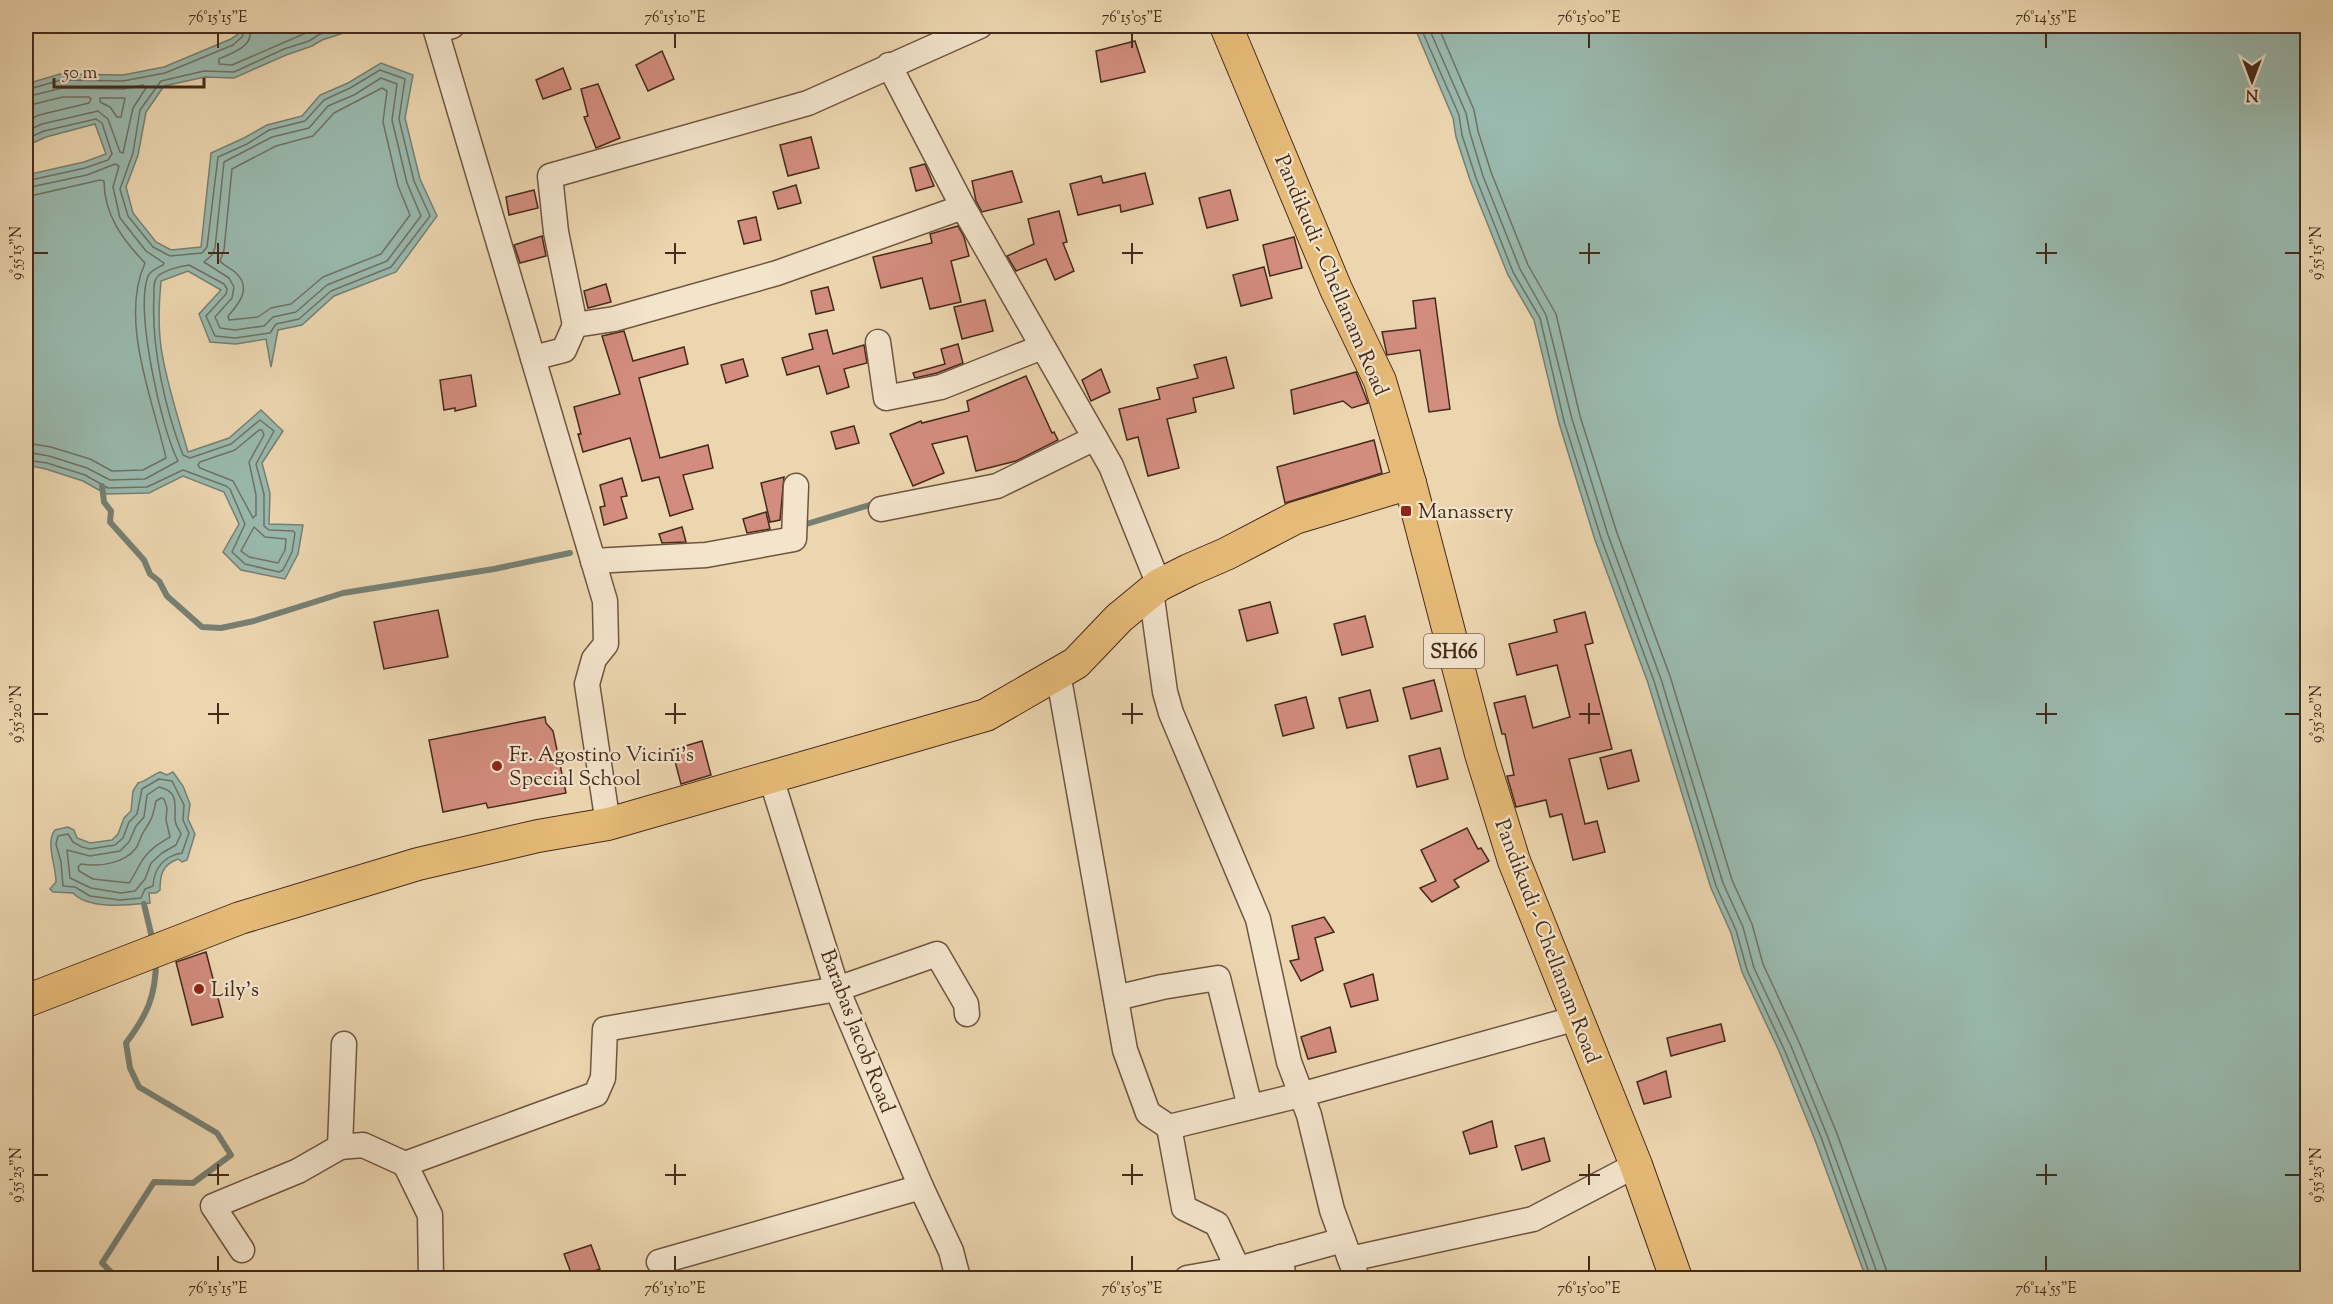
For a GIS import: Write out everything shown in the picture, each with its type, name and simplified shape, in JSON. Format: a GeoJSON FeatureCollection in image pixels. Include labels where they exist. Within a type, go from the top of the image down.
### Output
{"type":"FeatureCollection","features":[{"type":"Feature","properties":{"kind":"main road","name":"Pandikudi - Chellanam Road"},"geometry":{"type":"LineString","coordinates":[[1226,26],[1336,289],[1380,381],[1410,483],[1481,754],[1514,861],[1636,1165],[1677,1278]]}},
{"type":"Feature","properties":{"kind":"main road"},"geometry":{"type":"LineString","coordinates":[[26,1001],[134,957],[240,918],[418,864],[538,836],[609,824],[986,715],[1076,663],[1119,618],[1155,588],[1295,518],[1410,483]]}},
{"type":"Feature","properties":{"kind":"street"},"geometry":{"type":"LineString","coordinates":[[452,26],[436,31],[604,601],[606,644],[594,659],[587,684],[609,824]]}},
{"type":"Feature","properties":{"kind":"street"},"geometry":{"type":"LineString","coordinates":[[533,358],[564,350],[575,325],[556,232],[550,176],[808,103],[980,26]]}},
{"type":"Feature","properties":{"kind":"street"},"geometry":{"type":"LineString","coordinates":[[890,65],[963,207],[1111,466],[1155,588],[1165,692],[1171,713],[1258,919],[1289,1062],[1309,1115],[1332,1210],[1350,1259]]}},
{"type":"Feature","properties":{"kind":"street"},"geometry":{"type":"LineString","coordinates":[[575,325],[614,319],[777,273],[963,207]]}},
{"type":"Feature","properties":{"kind":"street"},"geometry":{"type":"LineString","coordinates":[[878,342],[886,398],[941,387],[1042,347]]}},
{"type":"Feature","properties":{"kind":"street"},"geometry":{"type":"LineString","coordinates":[[880,509],[997,486],[1095,438]]}},
{"type":"Feature","properties":{"kind":"street"},"geometry":{"type":"LineString","coordinates":[[593,561],[706,555],[794,539],[796,486]]}},
{"type":"Feature","properties":{"kind":"street"},"geometry":{"type":"LineString","coordinates":[[1058,673],[1125,1050],[1148,1113],[1169,1127],[1184,1208],[1217,1224],[1238,1269]]}},
{"type":"Feature","properties":{"kind":"street","name":"Barabas Jacob Road"},"geometry":{"type":"LineString","coordinates":[[771,778],[837,989],[921,1187],[951,1251],[958,1278]]}},
{"type":"Feature","properties":{"kind":"street"},"geometry":{"type":"LineString","coordinates":[[405,1164],[596,1094],[603,1078],[604,1029],[837,989],[938,954],[966,1004],[967,1014]]}},
{"type":"Feature","properties":{"kind":"street"},"geometry":{"type":"LineString","coordinates":[[1116,998],[1162,987],[1218,978],[1250,1107]]}},
{"type":"Feature","properties":{"kind":"street"},"geometry":{"type":"LineString","coordinates":[[1169,1127],[1300,1095],[1577,1018]]}},
{"type":"Feature","properties":{"kind":"street"},"geometry":{"type":"LineString","coordinates":[[340,1147],[344,1044]]}},
{"type":"Feature","properties":{"kind":"street"},"geometry":{"type":"LineString","coordinates":[[242,1250],[213,1206],[298,1171],[340,1147],[363,1145],[405,1164],[430,1215],[431,1278]]}},
{"type":"Feature","properties":{"kind":"street"},"geometry":{"type":"LineString","coordinates":[[1187,1278],[1238,1269],[1282,1268],[1350,1259],[1533,1219],[1636,1165]]}},
{"type":"Feature","properties":{"kind":"street"},"geometry":{"type":"LineString","coordinates":[[659,1262],[921,1187]]}},
{"type":"Feature","properties":{"kind":"water"},"geometry":{"type":"Polygon","coordinates":[[[235,26],[365,26],[322,40],[234,78],[205,77],[164,86],[146,112],[138,155],[126,187],[133,213],[156,242],[171,250],[201,247],[211,153],[267,125],[302,116],[320,95],[348,83],[381,63],[413,75],[405,118],[420,179],[437,216],[396,272],[334,296],[302,325],[278,330],[271,367],[266,339],[236,344],[210,342],[199,314],[221,290],[188,271],[161,281],[159,330],[163,360],[188,452],[229,438],[261,410],[283,431],[262,463],[270,493],[269,524],[303,525],[298,554],[285,579],[241,570],[223,552],[239,524],[224,492],[183,476],[149,493],[106,494],[83,481],[26,465],[26,175],[84,162],[106,154],[95,124],[46,137],[26,146],[26,84],[60,74],[123,75],[164,67],[231,39],[238,34],[235,26]]]}},
{"type":"Feature","properties":{"kind":"water"},"geometry":{"type":"Polygon","coordinates":[[[1414,26],[2307,26],[2307,1278],[1866,1278],[1815,1140],[1779,1051],[1742,972],[1731,933],[1711,888],[1648,683],[1595,540],[1559,423],[1534,320],[1508,275],[1470,180],[1456,137],[1453,118],[1414,26]]]}},
{"type":"Feature","properties":{"kind":"water"},"geometry":{"type":"Polygon","coordinates":[[[160,772],[167,775],[173,772],[183,786],[190,804],[188,819],[195,834],[187,860],[182,862],[178,859],[165,867],[161,875],[160,890],[156,893],[149,893],[150,903],[99,904],[89,902],[73,893],[53,892],[50,889],[56,882],[56,875],[51,841],[55,830],[68,827],[74,830],[77,838],[90,843],[112,840],[118,834],[124,818],[131,811],[133,791],[138,783],[160,772]]]}},
{"type":"Feature","properties":{"kind":"building"},"geometry":{"type":"Polygon","coordinates":[[[1135,41],[1145,72],[1101,82],[1096,51],[1135,41]]]}},
{"type":"Feature","properties":{"kind":"building"},"geometry":{"type":"Polygon","coordinates":[[[662,51],[674,79],[648,91],[636,65],[662,51]]]}},
{"type":"Feature","properties":{"kind":"building"},"geometry":{"type":"Polygon","coordinates":[[[563,68],[571,89],[543,99],[536,80],[563,68]]]}},
{"type":"Feature","properties":{"kind":"building"},"geometry":{"type":"Polygon","coordinates":[[[598,84],[620,138],[596,148],[584,117],[588,116],[581,89],[598,84]]]}},
{"type":"Feature","properties":{"kind":"building"},"geometry":{"type":"Polygon","coordinates":[[[811,137],[819,168],[788,176],[780,145],[811,137]]]}},
{"type":"Feature","properties":{"kind":"building"},"geometry":{"type":"Polygon","coordinates":[[[925,164],[934,186],[916,191],[910,168],[925,164]]]}},
{"type":"Feature","properties":{"kind":"building"},"geometry":{"type":"Polygon","coordinates":[[[1012,171],[1022,202],[982,212],[976,201],[972,181],[1012,171]]]}},
{"type":"Feature","properties":{"kind":"building"},"geometry":{"type":"Polygon","coordinates":[[[1145,173],[1153,204],[1121,212],[1120,205],[1078,215],[1070,184],[1101,176],[1103,183],[1145,173]]]}},
{"type":"Feature","properties":{"kind":"building"},"geometry":{"type":"Polygon","coordinates":[[[796,185],[801,203],[778,209],[773,192],[796,185]]]}},
{"type":"Feature","properties":{"kind":"building"},"geometry":{"type":"Polygon","coordinates":[[[534,190],[538,208],[509,215],[506,197],[534,190]]]}},
{"type":"Feature","properties":{"kind":"building"},"geometry":{"type":"Polygon","coordinates":[[[1230,190],[1238,220],[1207,228],[1199,198],[1230,190]]]}},
{"type":"Feature","properties":{"kind":"building"},"geometry":{"type":"Polygon","coordinates":[[[1059,211],[1067,242],[1063,243],[1074,271],[1055,280],[1046,259],[1016,271],[1007,256],[1034,244],[1028,219],[1059,211]]]}},
{"type":"Feature","properties":{"kind":"building"},"geometry":{"type":"Polygon","coordinates":[[[756,217],[761,240],[744,244],[738,221],[756,217]]]}},
{"type":"Feature","properties":{"kind":"building"},"geometry":{"type":"Polygon","coordinates":[[[958,226],[964,237],[969,256],[951,261],[961,302],[930,309],[922,278],[881,288],[873,257],[932,243],[930,234],[958,226]]]}},
{"type":"Feature","properties":{"kind":"building"},"geometry":{"type":"Polygon","coordinates":[[[542,236],[546,256],[520,263],[514,245],[542,236]]]}},
{"type":"Feature","properties":{"kind":"building"},"geometry":{"type":"Polygon","coordinates":[[[1294,237],[1302,268],[1270,276],[1263,245],[1294,237]]]}},
{"type":"Feature","properties":{"kind":"building"},"geometry":{"type":"Polygon","coordinates":[[[1264,267],[1272,298],[1241,306],[1233,275],[1264,267]]]}},
{"type":"Feature","properties":{"kind":"building"},"geometry":{"type":"Polygon","coordinates":[[[606,284],[611,302],[588,308],[584,291],[606,284]]]}},
{"type":"Feature","properties":{"kind":"building"},"geometry":{"type":"Polygon","coordinates":[[[828,287],[834,310],[816,314],[811,291],[828,287]]]}},
{"type":"Feature","properties":{"kind":"building"},"geometry":{"type":"Polygon","coordinates":[[[1435,298],[1450,409],[1429,412],[1420,350],[1387,355],[1382,332],[1416,328],[1413,301],[1435,298]]]}},
{"type":"Feature","properties":{"kind":"building"},"geometry":{"type":"Polygon","coordinates":[[[985,300],[993,331],[962,339],[954,307],[985,300]]]}},
{"type":"Feature","properties":{"kind":"building"},"geometry":{"type":"Polygon","coordinates":[[[827,330],[833,354],[864,345],[867,363],[844,369],[849,387],[827,394],[819,366],[787,375],[782,358],[813,349],[809,334],[827,330]]]}},
{"type":"Feature","properties":{"kind":"building"},"geometry":{"type":"Polygon","coordinates":[[[624,331],[633,361],[684,347],[688,364],[639,378],[660,458],[708,445],[713,468],[683,475],[693,509],[670,516],[659,477],[642,481],[630,438],[583,452],[574,407],[620,394],[602,336],[624,331]]]}},
{"type":"Feature","properties":{"kind":"building"},"geometry":{"type":"Polygon","coordinates":[[[958,344],[963,363],[915,378],[913,373],[945,364],[941,349],[958,344]]]}},
{"type":"Feature","properties":{"kind":"building"},"geometry":{"type":"Polygon","coordinates":[[[1226,357],[1234,388],[1193,398],[1196,412],[1167,419],[1179,468],[1148,476],[1138,437],[1127,440],[1119,409],[1160,399],[1157,388],[1198,378],[1194,365],[1226,357]]]}},
{"type":"Feature","properties":{"kind":"building"},"geometry":{"type":"Polygon","coordinates":[[[743,359],[748,376],[726,383],[721,365],[743,359]]]}},
{"type":"Feature","properties":{"kind":"building"},"geometry":{"type":"Polygon","coordinates":[[[1101,369],[1110,392],[1091,401],[1082,380],[1101,369]]]}},
{"type":"Feature","properties":{"kind":"building"},"geometry":{"type":"Polygon","coordinates":[[[1356,372],[1368,403],[1352,408],[1343,401],[1294,414],[1291,390],[1356,372]]]}},
{"type":"Feature","properties":{"kind":"building"},"geometry":{"type":"Polygon","coordinates":[[[471,375],[476,406],[455,411],[455,408],[444,410],[440,380],[471,375]]]}},
{"type":"Feature","properties":{"kind":"building"},"geometry":{"type":"Polygon","coordinates":[[[1026,376],[1052,433],[1054,432],[1058,440],[1016,461],[976,471],[967,436],[932,444],[944,473],[913,486],[890,434],[921,421],[922,423],[969,411],[967,401],[1026,376]]]}},
{"type":"Feature","properties":{"kind":"building"},"geometry":{"type":"Polygon","coordinates":[[[854,426],[859,443],[836,449],[831,432],[854,426]]]}},
{"type":"Feature","properties":{"kind":"building"},"geometry":{"type":"Polygon","coordinates":[[[1374,440],[1382,473],[1285,503],[1277,467],[1374,440]]]}},
{"type":"Feature","properties":{"kind":"building"},"geometry":{"type":"Polygon","coordinates":[[[784,477],[780,520],[770,522],[761,483],[784,477]]]}},
{"type":"Feature","properties":{"kind":"building"},"geometry":{"type":"Polygon","coordinates":[[[622,478],[627,496],[621,497],[627,518],[604,525],[600,507],[605,506],[600,485],[622,478]]]}},
{"type":"Feature","properties":{"kind":"building"},"geometry":{"type":"Polygon","coordinates":[[[766,512],[770,529],[747,533],[743,519],[766,512]]]}},
{"type":"Feature","properties":{"kind":"building"},"geometry":{"type":"Polygon","coordinates":[[[682,527],[686,542],[662,543],[659,534],[682,527]]]}},
{"type":"Feature","properties":{"kind":"building"},"geometry":{"type":"Polygon","coordinates":[[[1270,602],[1278,633],[1247,641],[1239,610],[1270,602]]]}},
{"type":"Feature","properties":{"kind":"building"},"geometry":{"type":"Polygon","coordinates":[[[438,610],[448,657],[384,669],[374,622],[438,610]]]}},
{"type":"Feature","properties":{"kind":"building"},"geometry":{"type":"Polygon","coordinates":[[[1585,612],[1593,643],[1585,645],[1612,749],[1569,759],[1585,824],[1597,821],[1605,852],[1573,860],[1562,814],[1550,817],[1546,800],[1516,807],[1507,776],[1514,775],[1505,734],[1502,734],[1494,703],[1525,696],[1533,728],[1570,717],[1557,665],[1517,675],[1509,644],[1557,632],[1554,620],[1585,612]]]}},
{"type":"Feature","properties":{"kind":"building"},"geometry":{"type":"Polygon","coordinates":[[[1365,616],[1373,647],[1342,655],[1334,624],[1365,616]]]}},
{"type":"Feature","properties":{"kind":"building"},"geometry":{"type":"Polygon","coordinates":[[[1434,680],[1442,711],[1411,719],[1403,688],[1434,680]]]}},
{"type":"Feature","properties":{"kind":"building"},"geometry":{"type":"Polygon","coordinates":[[[1370,690],[1378,721],[1347,728],[1339,698],[1370,690]]]}},
{"type":"Feature","properties":{"kind":"building"},"geometry":{"type":"Polygon","coordinates":[[[1306,697],[1314,728],[1283,736],[1275,705],[1306,697]]]}},
{"type":"Feature","properties":{"kind":"building","name":"Fr. Agostino Vicini's Special School"},"geometry":{"type":"Polygon","coordinates":[[[545,717],[546,723],[553,731],[566,793],[488,808],[486,803],[443,812],[429,740],[545,717]]]}},
{"type":"Feature","properties":{"kind":"building"},"geometry":{"type":"Polygon","coordinates":[[[702,741],[711,775],[681,784],[672,750],[702,741]]]}},
{"type":"Feature","properties":{"kind":"building"},"geometry":{"type":"Polygon","coordinates":[[[1440,748],[1448,779],[1417,787],[1409,756],[1440,748]]]}},
{"type":"Feature","properties":{"kind":"building"},"geometry":{"type":"Polygon","coordinates":[[[1631,750],[1639,781],[1608,789],[1600,758],[1631,750]]]}},
{"type":"Feature","properties":{"kind":"building"},"geometry":{"type":"Polygon","coordinates":[[[1467,828],[1478,849],[1481,848],[1489,861],[1454,880],[1459,887],[1432,902],[1420,888],[1436,881],[1421,850],[1467,828]]]}},
{"type":"Feature","properties":{"kind":"building"},"geometry":{"type":"Polygon","coordinates":[[[1324,917],[1334,932],[1315,938],[1323,970],[1301,981],[1290,961],[1299,959],[1292,926],[1324,917]]]}},
{"type":"Feature","properties":{"kind":"building","name":"Lily's"},"geometry":{"type":"Polygon","coordinates":[[[206,952],[223,1017],[192,1025],[176,962],[206,952]]]}},
{"type":"Feature","properties":{"kind":"building"},"geometry":{"type":"Polygon","coordinates":[[[1373,974],[1378,1000],[1351,1007],[1344,984],[1373,974]]]}},
{"type":"Feature","properties":{"kind":"building"},"geometry":{"type":"Polygon","coordinates":[[[1721,1024],[1725,1041],[1671,1056],[1667,1038],[1721,1024]]]}},
{"type":"Feature","properties":{"kind":"building"},"geometry":{"type":"Polygon","coordinates":[[[1330,1027],[1336,1052],[1308,1059],[1301,1037],[1330,1027]]]}},
{"type":"Feature","properties":{"kind":"building"},"geometry":{"type":"Polygon","coordinates":[[[1666,1071],[1671,1097],[1644,1104],[1637,1082],[1666,1071]]]}},
{"type":"Feature","properties":{"kind":"building"},"geometry":{"type":"Polygon","coordinates":[[[1492,1121],[1497,1147],[1470,1154],[1463,1132],[1492,1121]]]}},
{"type":"Feature","properties":{"kind":"building"},"geometry":{"type":"Polygon","coordinates":[[[1544,1138],[1550,1161],[1522,1170],[1515,1146],[1544,1138]]]}},
{"type":"Feature","properties":{"kind":"building"},"geometry":{"type":"Polygon","coordinates":[[[591,1245],[600,1269],[573,1278],[564,1254],[591,1245]]]}},
{"type":"Feature","properties":{"kind":"waterway"},"geometry":{"type":"LineString","coordinates":[[102,486],[104,502],[111,511],[110,522],[144,560],[150,574],[159,581],[167,596],[202,627],[221,628],[254,621],[343,593],[494,569],[570,553]]}},
{"type":"Feature","properties":{"kind":"waterway"},"geometry":{"type":"LineString","coordinates":[[800,526],[876,503]]}},
{"type":"Feature","properties":{"kind":"waterway"},"geometry":{"type":"LineString","coordinates":[[144,904],[153,942]]}},
{"type":"Feature","properties":{"kind":"waterway"},"geometry":{"type":"LineString","coordinates":[[117,1278],[102,1263],[154,1182],[193,1183],[231,1155],[217,1133],[139,1087],[130,1068],[126,1043],[149,1005],[156,973],[156,960]]}},
{"type":"Feature","properties":{"kind":"place","name":"Manassery"},"geometry":{"type":"Point","coordinates":[1406,511]}},
{"type":"Feature","properties":{"kind":"place","name":"Fr. Agostino Vicini's Special School"},"geometry":{"type":"Point","coordinates":[497,766]}},
{"type":"Feature","properties":{"kind":"place","name":"Lily's"},"geometry":{"type":"Point","coordinates":[199,989]}}]}
